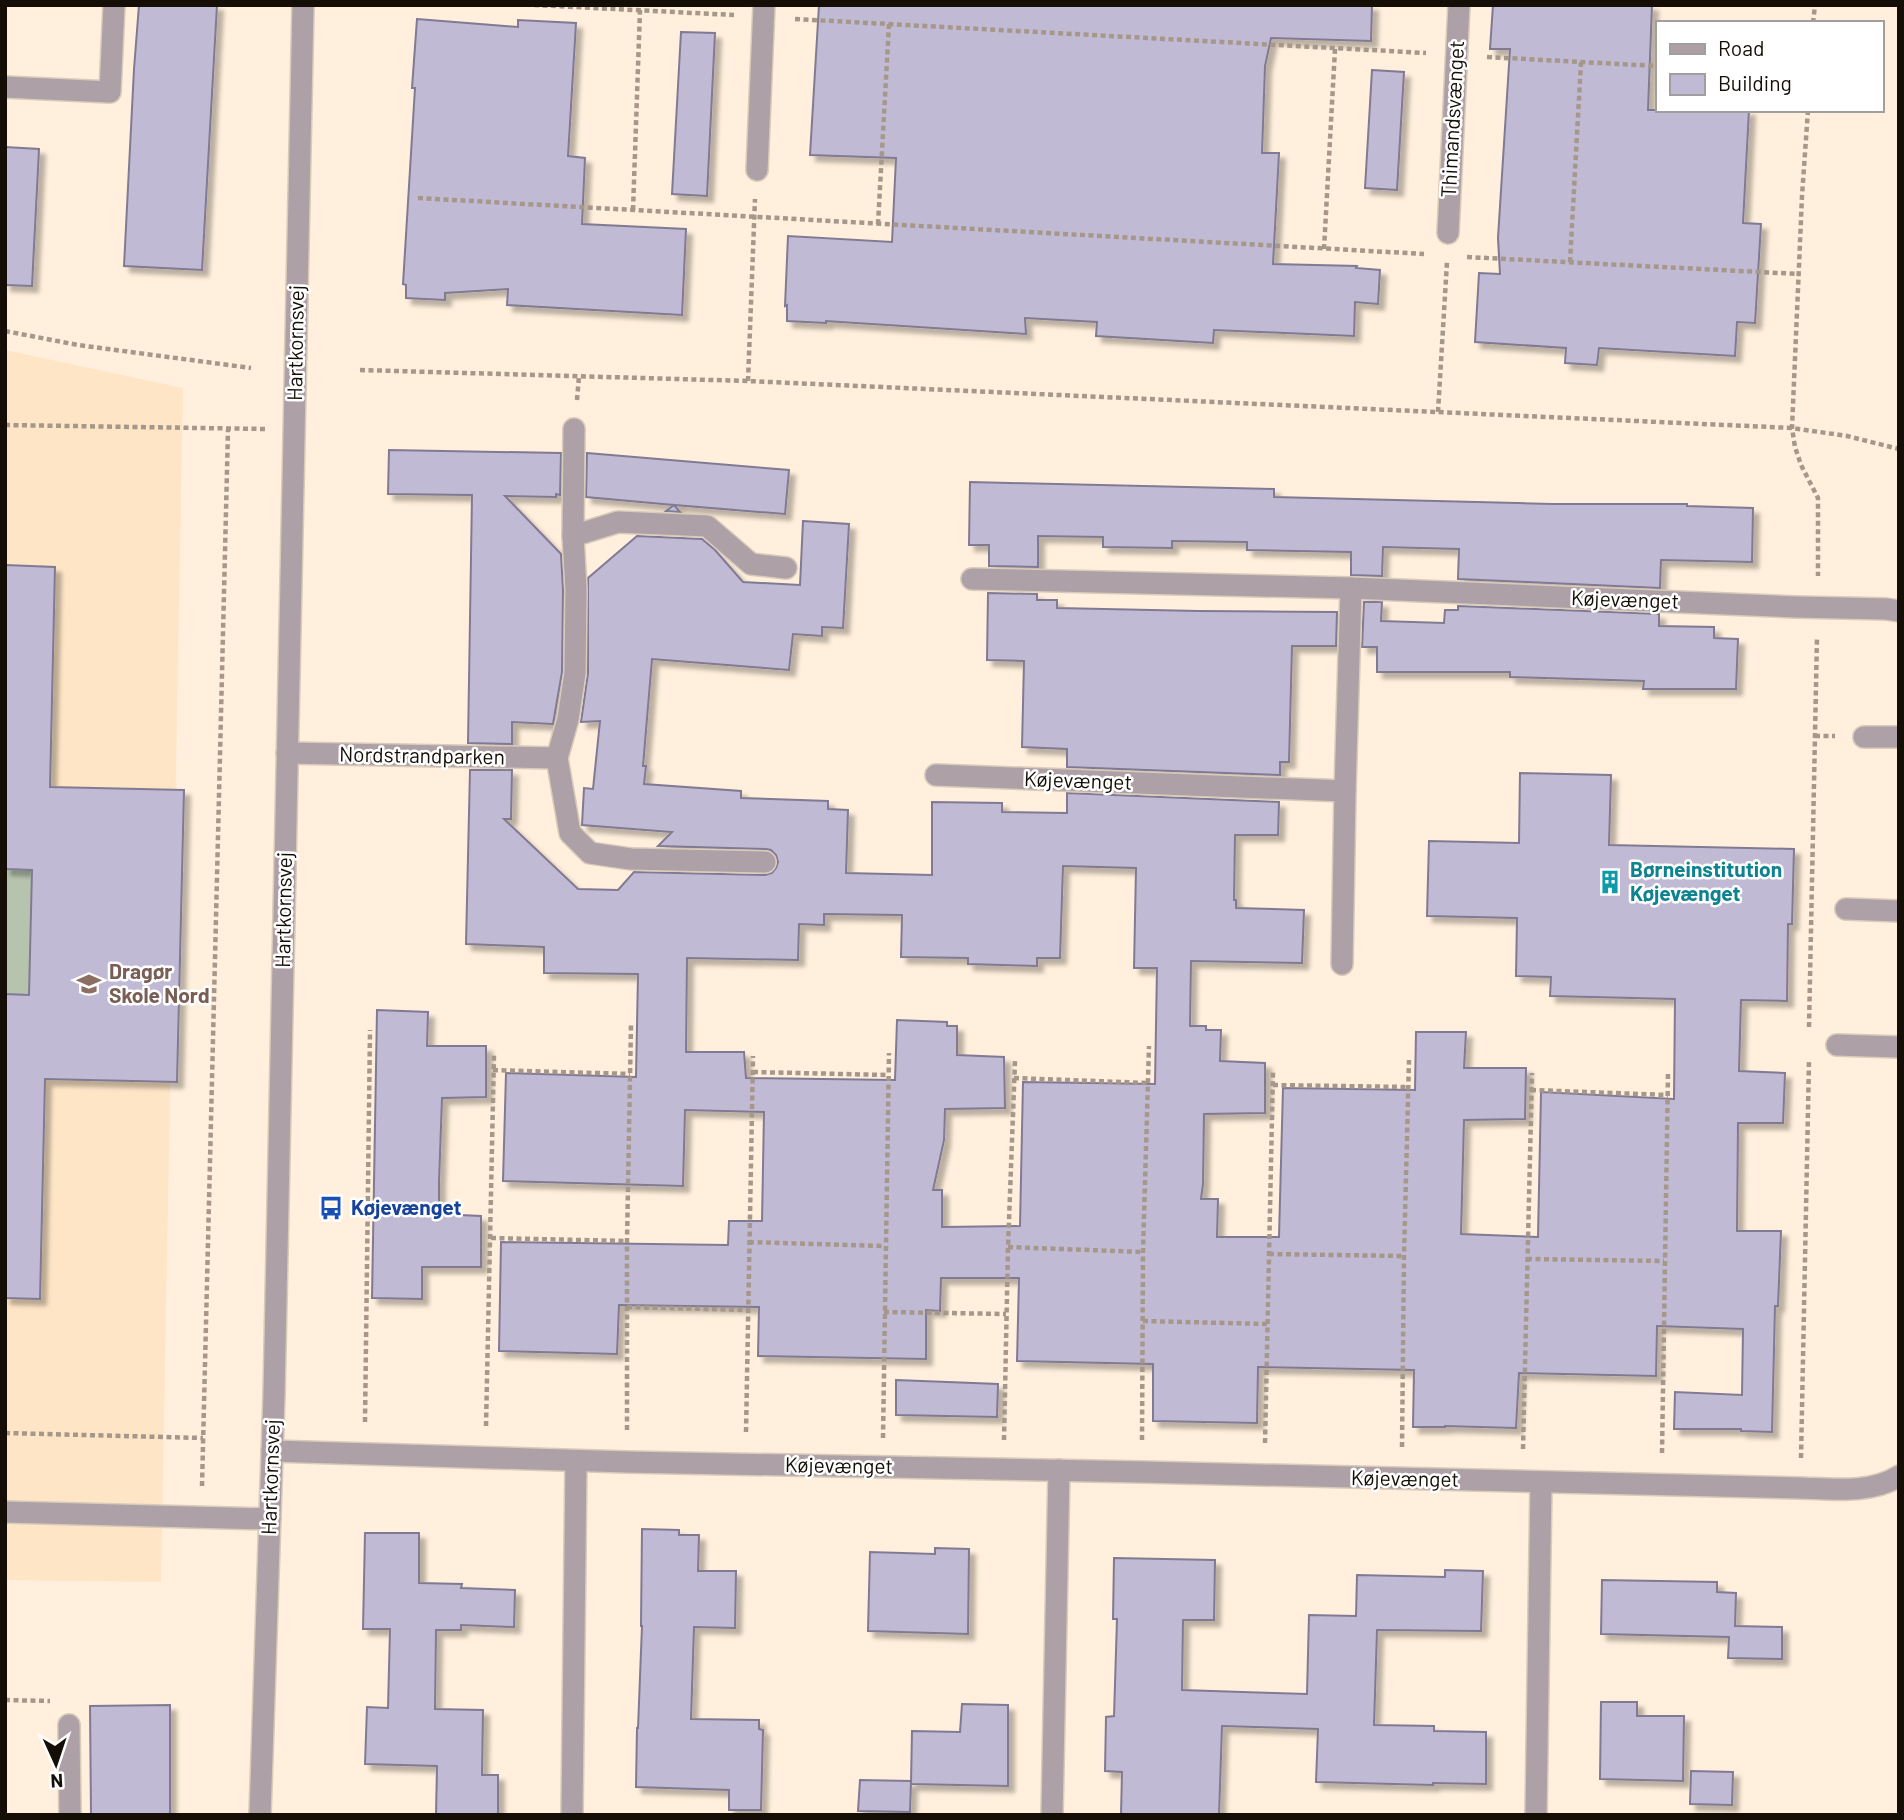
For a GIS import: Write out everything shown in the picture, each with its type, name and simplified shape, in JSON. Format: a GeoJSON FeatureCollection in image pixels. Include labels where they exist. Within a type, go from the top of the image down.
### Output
{"type":"FeatureCollection","features":[{"type":"Feature","properties":{"kind":"street"},"geometry":{"type":"LineString","coordinates":[[5,87],[110,92],[114,5]]}},
{"type":"Feature","properties":{"kind":"street","name":"Hartkornsvej"},"geometry":{"type":"LineString","coordinates":[[260,1815],[272,1451],[303,5]]}},
{"type":"Feature","properties":{"kind":"street","name":"Thimandsvænget"},"geometry":{"type":"LineString","coordinates":[[1448,233],[1459,5]]}},
{"type":"Feature","properties":{"kind":"street"},"geometry":{"type":"LineString","coordinates":[[757,170],[764,11]]}},
{"type":"Feature","properties":{"kind":"street"},"geometry":{"type":"LineString","coordinates":[[574,429],[575,673],[568,719],[557,758],[570,833],[590,853],[631,859],[765,862]]}},
{"type":"Feature","properties":{"kind":"street"},"geometry":{"type":"LineString","coordinates":[[573,536],[618,522],[707,526],[751,564],[786,568]]}},
{"type":"Feature","properties":{"kind":"street","name":"Køjevænget"},"geometry":{"type":"LineString","coordinates":[[972,579],[1351,588],[1899,611]]}},
{"type":"Feature","properties":{"kind":"street"},"geometry":{"type":"LineString","coordinates":[[1342,964],[1351,588]]}},
{"type":"Feature","properties":{"kind":"street"},"geometry":{"type":"LineString","coordinates":[[1864,737],[1899,737]]}},
{"type":"Feature","properties":{"kind":"street","name":"Nordstrandparken"},"geometry":{"type":"LineString","coordinates":[[287,753],[557,758]]}},
{"type":"Feature","properties":{"kind":"street","name":"Køjevænget"},"geometry":{"type":"LineString","coordinates":[[936,775],[1345,791]]}},
{"type":"Feature","properties":{"kind":"street"},"geometry":{"type":"LineString","coordinates":[[1846,909],[1899,911]]}},
{"type":"Feature","properties":{"kind":"street"},"geometry":{"type":"LineString","coordinates":[[1837,1045],[1899,1047]]}},
{"type":"Feature","properties":{"kind":"street","name":"Køjevænget"},"geometry":{"type":"LineString","coordinates":[[272,1451],[576,1461],[1851,1489],[1888,1483],[1899,1476]]}},
{"type":"Feature","properties":{"kind":"street"},"geometry":{"type":"LineString","coordinates":[[572,1815],[576,1461]]}},
{"type":"Feature","properties":{"kind":"street"},"geometry":{"type":"LineString","coordinates":[[1052,1815],[1059,1471]]}},
{"type":"Feature","properties":{"kind":"street"},"geometry":{"type":"LineString","coordinates":[[1532,1482],[1536,1815]]}},
{"type":"Feature","properties":{"kind":"street"},"geometry":{"type":"LineString","coordinates":[[5,1512],[270,1519]]}},
{"type":"Feature","properties":{"kind":"street"},"geometry":{"type":"LineString","coordinates":[[69,1725],[70,1815]]}},
{"type":"Feature","properties":{"kind":"path"},"geometry":{"type":"LineString","coordinates":[[534,5],[640,10],[764,11],[889,24],[1656,66]]}},
{"type":"Feature","properties":{"kind":"path"},"geometry":{"type":"LineString","coordinates":[[633,210],[640,10]]}},
{"type":"Feature","properties":{"kind":"path"},"geometry":{"type":"LineString","coordinates":[[878,223],[889,24]]}},
{"type":"Feature","properties":{"kind":"path"},"geometry":{"type":"LineString","coordinates":[[1324,249],[1335,49]]}},
{"type":"Feature","properties":{"kind":"path"},"geometry":{"type":"LineString","coordinates":[[1570,262],[1581,62]]}},
{"type":"Feature","properties":{"kind":"path"},"geometry":{"type":"LineString","coordinates":[[1808,112],[1792,428],[1801,466],[1818,498],[1819,513],[1809,1036]]}},
{"type":"Feature","properties":{"kind":"path"},"geometry":{"type":"LineString","coordinates":[[748,381],[757,170]]}},
{"type":"Feature","properties":{"kind":"path"},"geometry":{"type":"LineString","coordinates":[[418,198],[1799,274]]}},
{"type":"Feature","properties":{"kind":"path"},"geometry":{"type":"LineString","coordinates":[[1438,412],[1448,233]]}},
{"type":"Feature","properties":{"kind":"path"},"geometry":{"type":"LineString","coordinates":[[5,331],[78,345],[251,368]]}},
{"type":"Feature","properties":{"kind":"path"},"geometry":{"type":"LineString","coordinates":[[360,369],[748,381],[1792,428],[1847,436],[1899,449]]}},
{"type":"Feature","properties":{"kind":"path"},"geometry":{"type":"LineString","coordinates":[[5,425],[294,429]]}},
{"type":"Feature","properties":{"kind":"path"},"geometry":{"type":"LineString","coordinates":[[201,1517],[228,430]]}},
{"type":"Feature","properties":{"kind":"path"},"geometry":{"type":"LineString","coordinates":[[627,1462],[631,1024]]}},
{"type":"Feature","properties":{"kind":"path"},"geometry":{"type":"LineString","coordinates":[[365,1454],[370,1030]]}},
{"type":"Feature","properties":{"kind":"path"},"geometry":{"type":"LineString","coordinates":[[1142,1472],[1143,1252],[1149,1046]]}},
{"type":"Feature","properties":{"kind":"path"},"geometry":{"type":"LineString","coordinates":[[1801,1488],[1809,1050]]}},
{"type":"Feature","properties":{"kind":"path"},"geometry":{"type":"LineString","coordinates":[[485,1458],[494,1053]]}},
{"type":"Feature","properties":{"kind":"path"},"geometry":{"type":"LineString","coordinates":[[883,1467],[889,1053]]}},
{"type":"Feature","properties":{"kind":"path"},"geometry":{"type":"LineString","coordinates":[[746,1464],[753,1056]]}},
{"type":"Feature","properties":{"kind":"path"},"geometry":{"type":"LineString","coordinates":[[1402,1479],[1409,1060]]}},
{"type":"Feature","properties":{"kind":"path"},"geometry":{"type":"LineString","coordinates":[[1003,1469],[1014,1062]]}},
{"type":"Feature","properties":{"kind":"path"},"geometry":{"type":"LineString","coordinates":[[494,1070],[630,1074]]}},
{"type":"Feature","properties":{"kind":"path"},"geometry":{"type":"LineString","coordinates":[[1264,1475],[1273,1070]]}},
{"type":"Feature","properties":{"kind":"path"},"geometry":{"type":"LineString","coordinates":[[753,1072],[888,1075]]}},
{"type":"Feature","properties":{"kind":"path"},"geometry":{"type":"LineString","coordinates":[[1661,1485],[1668,1072]]}},
{"type":"Feature","properties":{"kind":"path"},"geometry":{"type":"LineString","coordinates":[[1532,1073],[1527,1259],[1532,1482]]}},
{"type":"Feature","properties":{"kind":"path"},"geometry":{"type":"LineString","coordinates":[[1014,1078],[1147,1083]]}},
{"type":"Feature","properties":{"kind":"path"},"geometry":{"type":"LineString","coordinates":[[1273,1085],[1408,1087]]}},
{"type":"Feature","properties":{"kind":"path"},"geometry":{"type":"LineString","coordinates":[[1531,1090],[1668,1095]]}},
{"type":"Feature","properties":{"kind":"path"},"geometry":{"type":"LineString","coordinates":[[491,1238],[627,1241]]}},
{"type":"Feature","properties":{"kind":"path"},"geometry":{"type":"LineString","coordinates":[[748,1242],[885,1246]]}},
{"type":"Feature","properties":{"kind":"path"},"geometry":{"type":"LineString","coordinates":[[1008,1247],[1143,1252]]}},
{"type":"Feature","properties":{"kind":"path"},"geometry":{"type":"LineString","coordinates":[[1269,1254],[1404,1256]]}},
{"type":"Feature","properties":{"kind":"path"},"geometry":{"type":"LineString","coordinates":[[1527,1259],[1664,1261]]}},
{"type":"Feature","properties":{"kind":"path"},"geometry":{"type":"LineString","coordinates":[[627,1307],[747,1310]]}},
{"type":"Feature","properties":{"kind":"path"},"geometry":{"type":"LineString","coordinates":[[884,1312],[1006,1314]]}},
{"type":"Feature","properties":{"kind":"path"},"geometry":{"type":"LineString","coordinates":[[1143,1321],[1268,1324]]}},
{"type":"Feature","properties":{"kind":"path"},"geometry":{"type":"LineString","coordinates":[[5,1433],[203,1438]]}},
{"type":"Feature","properties":{"kind":"shaded area","name":"Dragør Skole Nord"},"geometry":{"type":"Polygon","coordinates":[[[5,350],[183,388],[161,1582],[5,1580],[5,350]]]}},
{"type":"Feature","properties":{"kind":"green space"},"geometry":{"type":"Polygon","coordinates":[[[5,869],[32,870],[29,995],[5,994],[5,869]]]}},
{"type":"Feature","properties":{"kind":"building"},"geometry":{"type":"Polygon","coordinates":[[[139,5],[217,5],[202,270],[124,266],[139,5]]]}},
{"type":"Feature","properties":{"kind":"building"},"geometry":{"type":"Polygon","coordinates":[[[819,5],[1372,5],[1371,41],[1271,38],[1265,66],[1262,153],[1279,153],[1273,264],[1357,266],[1356,268],[1380,270],[1378,304],[1355,302],[1354,336],[1214,330],[1213,343],[1096,336],[1097,322],[1025,318],[1026,334],[826,321],[787,321],[787,305],[785,306],[788,236],[892,242],[896,158],[810,155],[819,5]]]}},
{"type":"Feature","properties":{"kind":"building"},"geometry":{"type":"Polygon","coordinates":[[[1493,5],[1652,5],[1648,110],[1749,112],[1743,223],[1761,224],[1755,323],[1737,322],[1735,356],[1599,348],[1597,365],[1565,363],[1566,348],[1475,342],[1479,273],[1500,274],[1498,238],[1510,49],[1490,49],[1493,5]]]}},
{"type":"Feature","properties":{"kind":"building"},"geometry":{"type":"Polygon","coordinates":[[[417,19],[518,27],[518,20],[576,23],[568,156],[585,158],[582,224],[686,229],[682,315],[507,305],[508,289],[445,293],[445,300],[406,298],[406,285],[403,284],[417,19]]]}},
{"type":"Feature","properties":{"kind":"building"},"geometry":{"type":"Polygon","coordinates":[[[681,32],[715,33],[707,196],[672,194],[681,32]]]}},
{"type":"Feature","properties":{"kind":"building"},"geometry":{"type":"Polygon","coordinates":[[[1372,70],[1404,72],[1397,190],[1365,188],[1372,70]]]}},
{"type":"Feature","properties":{"kind":"building"},"geometry":{"type":"Polygon","coordinates":[[[5,147],[39,149],[32,286],[5,285],[5,147]]]}},
{"type":"Feature","properties":{"kind":"building"},"geometry":{"type":"Polygon","coordinates":[[[389,450],[561,453],[560,495],[505,496],[561,554],[562,672],[553,724],[512,722],[512,744],[468,743],[472,495],[388,494],[389,450]]]}},
{"type":"Feature","properties":{"kind":"building"},"geometry":{"type":"Polygon","coordinates":[[[587,453],[789,470],[785,514],[586,497],[587,453]]]}},
{"type":"Feature","properties":{"kind":"building"},"geometry":{"type":"Polygon","coordinates":[[[970,482],[1274,489],[1274,497],[1553,504],[1687,504],[1753,508],[1752,562],[1661,560],[1660,588],[1458,579],[1459,549],[1383,547],[1382,576],[1351,575],[1351,552],[1247,550],[1247,542],[1172,541],[1172,548],[1103,547],[1103,537],[1038,536],[1038,567],[989,566],[989,545],[969,545],[970,482]]]}},
{"type":"Feature","properties":{"kind":"building"},"geometry":{"type":"Polygon","coordinates":[[[674,505],[680,512],[666,511],[674,505]]]}},
{"type":"Feature","properties":{"kind":"building"},"geometry":{"type":"Polygon","coordinates":[[[803,521],[849,524],[843,628],[822,627],[822,636],[793,634],[789,670],[652,659],[643,766],[646,766],[644,784],[741,791],[741,798],[828,801],[828,809],[848,810],[846,873],[932,875],[932,802],[1002,803],[1002,812],[1067,813],[1067,793],[1279,802],[1278,835],[1235,835],[1234,900],[1236,908],[1304,910],[1302,963],[1191,961],[1190,1026],[1221,1030],[1220,1061],[1265,1063],[1265,1113],[1204,1114],[1201,1199],[1218,1199],[1217,1237],[1279,1237],[1283,1088],[1415,1090],[1416,1032],[1466,1032],[1464,1068],[1526,1068],[1525,1119],[1464,1120],[1461,1234],[1538,1237],[1541,1092],[1674,1099],[1675,999],[1550,996],[1551,977],[1516,976],[1517,918],[1427,916],[1429,841],[1519,843],[1520,773],[1611,775],[1609,845],[1794,849],[1792,924],[1788,924],[1787,1001],[1741,1000],[1739,1071],[1785,1073],[1783,1123],[1738,1123],[1737,1231],[1781,1231],[1778,1306],[1775,1306],[1772,1432],[1674,1429],[1675,1392],[1742,1395],[1743,1329],[1657,1326],[1656,1376],[1519,1373],[1516,1428],[1413,1427],[1414,1370],[1258,1367],[1257,1423],[1153,1421],[1153,1364],[1017,1361],[1019,1278],[941,1278],[940,1311],[926,1310],[926,1359],[758,1356],[759,1307],[619,1305],[617,1354],[499,1351],[501,1242],[728,1245],[729,1221],[762,1221],[764,1112],[685,1110],[683,1186],[503,1181],[506,1073],[636,1077],[638,974],[544,973],[544,947],[466,944],[470,770],[512,770],[511,819],[504,819],[578,889],[618,890],[634,872],[772,873],[778,862],[771,850],[658,846],[672,832],[582,825],[584,788],[593,789],[600,721],[581,722],[588,673],[588,578],[637,536],[702,539],[743,582],[800,585],[803,521]],[[1063,866],[1060,958],[1037,958],[1037,966],[968,964],[968,958],[901,957],[902,915],[824,914],[824,925],[799,924],[798,960],[687,958],[686,1052],[744,1052],[746,1078],[895,1080],[897,1020],[947,1022],[947,1026],[957,1026],[957,1055],[1004,1057],[1005,1108],[945,1109],[944,1140],[933,1190],[942,1190],[942,1227],[1020,1226],[1023,1082],[1155,1084],[1157,968],[1134,968],[1136,868],[1063,866]]]}},
{"type":"Feature","properties":{"kind":"building"},"geometry":{"type":"Polygon","coordinates":[[[5,565],[55,567],[50,787],[184,790],[177,1082],[45,1079],[40,1299],[5,1298],[5,994],[29,995],[32,870],[5,869],[5,565]]]}},
{"type":"Feature","properties":{"kind":"building"},"geometry":{"type":"Polygon","coordinates":[[[988,593],[1037,594],[1037,600],[1057,600],[1057,608],[1337,612],[1336,646],[1292,646],[1289,762],[1280,762],[1280,775],[1067,767],[1067,749],[1022,747],[1024,661],[987,660],[988,593]]]}},
{"type":"Feature","properties":{"kind":"building"},"geometry":{"type":"Polygon","coordinates":[[[1364,602],[1382,602],[1381,621],[1444,623],[1445,610],[1458,610],[1458,606],[1659,614],[1659,626],[1714,627],[1714,638],[1738,639],[1736,689],[1643,689],[1644,681],[1510,677],[1510,672],[1377,672],[1377,647],[1362,647],[1364,602]]]}},
{"type":"Feature","properties":{"kind":"building"},"geometry":{"type":"Polygon","coordinates":[[[377,1010],[428,1012],[427,1046],[486,1046],[486,1097],[442,1098],[439,1182],[439,1214],[481,1216],[481,1267],[422,1267],[422,1299],[372,1298],[377,1010]]]}},
{"type":"Feature","properties":{"kind":"building"},"geometry":{"type":"Polygon","coordinates":[[[896,1380],[998,1384],[997,1417],[896,1415],[896,1380]]]}},
{"type":"Feature","properties":{"kind":"building"},"geometry":{"type":"Polygon","coordinates":[[[642,1529],[679,1530],[679,1535],[699,1535],[698,1571],[736,1571],[735,1628],[694,1627],[691,1719],[759,1720],[759,1729],[763,1730],[761,1810],[729,1810],[729,1790],[636,1787],[642,1626],[642,1529]]]}},
{"type":"Feature","properties":{"kind":"building"},"geometry":{"type":"Polygon","coordinates":[[[365,1533],[419,1533],[419,1583],[462,1584],[461,1588],[515,1590],[514,1627],[461,1625],[461,1630],[436,1630],[435,1709],[483,1710],[482,1775],[498,1775],[498,1815],[436,1815],[437,1766],[365,1764],[367,1707],[388,1708],[390,1629],[363,1629],[365,1533]]]}},
{"type":"Feature","properties":{"kind":"building"},"geometry":{"type":"Polygon","coordinates":[[[935,1548],[969,1549],[968,1634],[868,1631],[870,1552],[935,1554],[935,1548]]]}},
{"type":"Feature","properties":{"kind":"building"},"geometry":{"type":"Polygon","coordinates":[[[1114,1558],[1215,1560],[1214,1620],[1183,1620],[1182,1690],[1307,1694],[1309,1615],[1356,1616],[1357,1575],[1445,1577],[1445,1570],[1483,1571],[1481,1631],[1377,1630],[1374,1725],[1434,1726],[1434,1731],[1486,1732],[1486,1784],[1316,1782],[1318,1729],[1222,1726],[1219,1815],[1121,1815],[1122,1772],[1105,1771],[1106,1717],[1114,1716],[1117,1619],[1113,1619],[1114,1558]]]}},
{"type":"Feature","properties":{"kind":"building"},"geometry":{"type":"Polygon","coordinates":[[[1602,1580],[1717,1582],[1717,1592],[1736,1593],[1735,1626],[1782,1627],[1782,1659],[1728,1658],[1729,1637],[1601,1634],[1602,1580]]]}},
{"type":"Feature","properties":{"kind":"building"},"geometry":{"type":"Polygon","coordinates":[[[1601,1702],[1637,1702],[1637,1716],[1684,1716],[1683,1781],[1600,1779],[1601,1702]]]}},
{"type":"Feature","properties":{"kind":"building"},"geometry":{"type":"Polygon","coordinates":[[[962,1704],[1008,1705],[1008,1786],[911,1784],[912,1731],[960,1732],[962,1704]]]}},
{"type":"Feature","properties":{"kind":"building"},"geometry":{"type":"Polygon","coordinates":[[[170,1705],[170,1815],[91,1815],[90,1706],[170,1705]]]}},
{"type":"Feature","properties":{"kind":"building"},"geometry":{"type":"Polygon","coordinates":[[[1691,1771],[1733,1772],[1732,1805],[1690,1804],[1691,1771]]]}},
{"type":"Feature","properties":{"kind":"building"},"geometry":{"type":"Polygon","coordinates":[[[860,1780],[911,1781],[910,1812],[858,1811],[860,1780]]]}},
{"type":"Feature","properties":{"kind":"place","name":"Børneinstitution Køjevænget"},"geometry":{"type":"Point","coordinates":[1610,882]}},
{"type":"Feature","properties":{"kind":"place","name":"Dragør Skole Nord"},"geometry":{"type":"Point","coordinates":[89,984]}},
{"type":"Feature","properties":{"kind":"place","name":"Køjevænget"},"geometry":{"type":"Point","coordinates":[331,1208]}}]}
